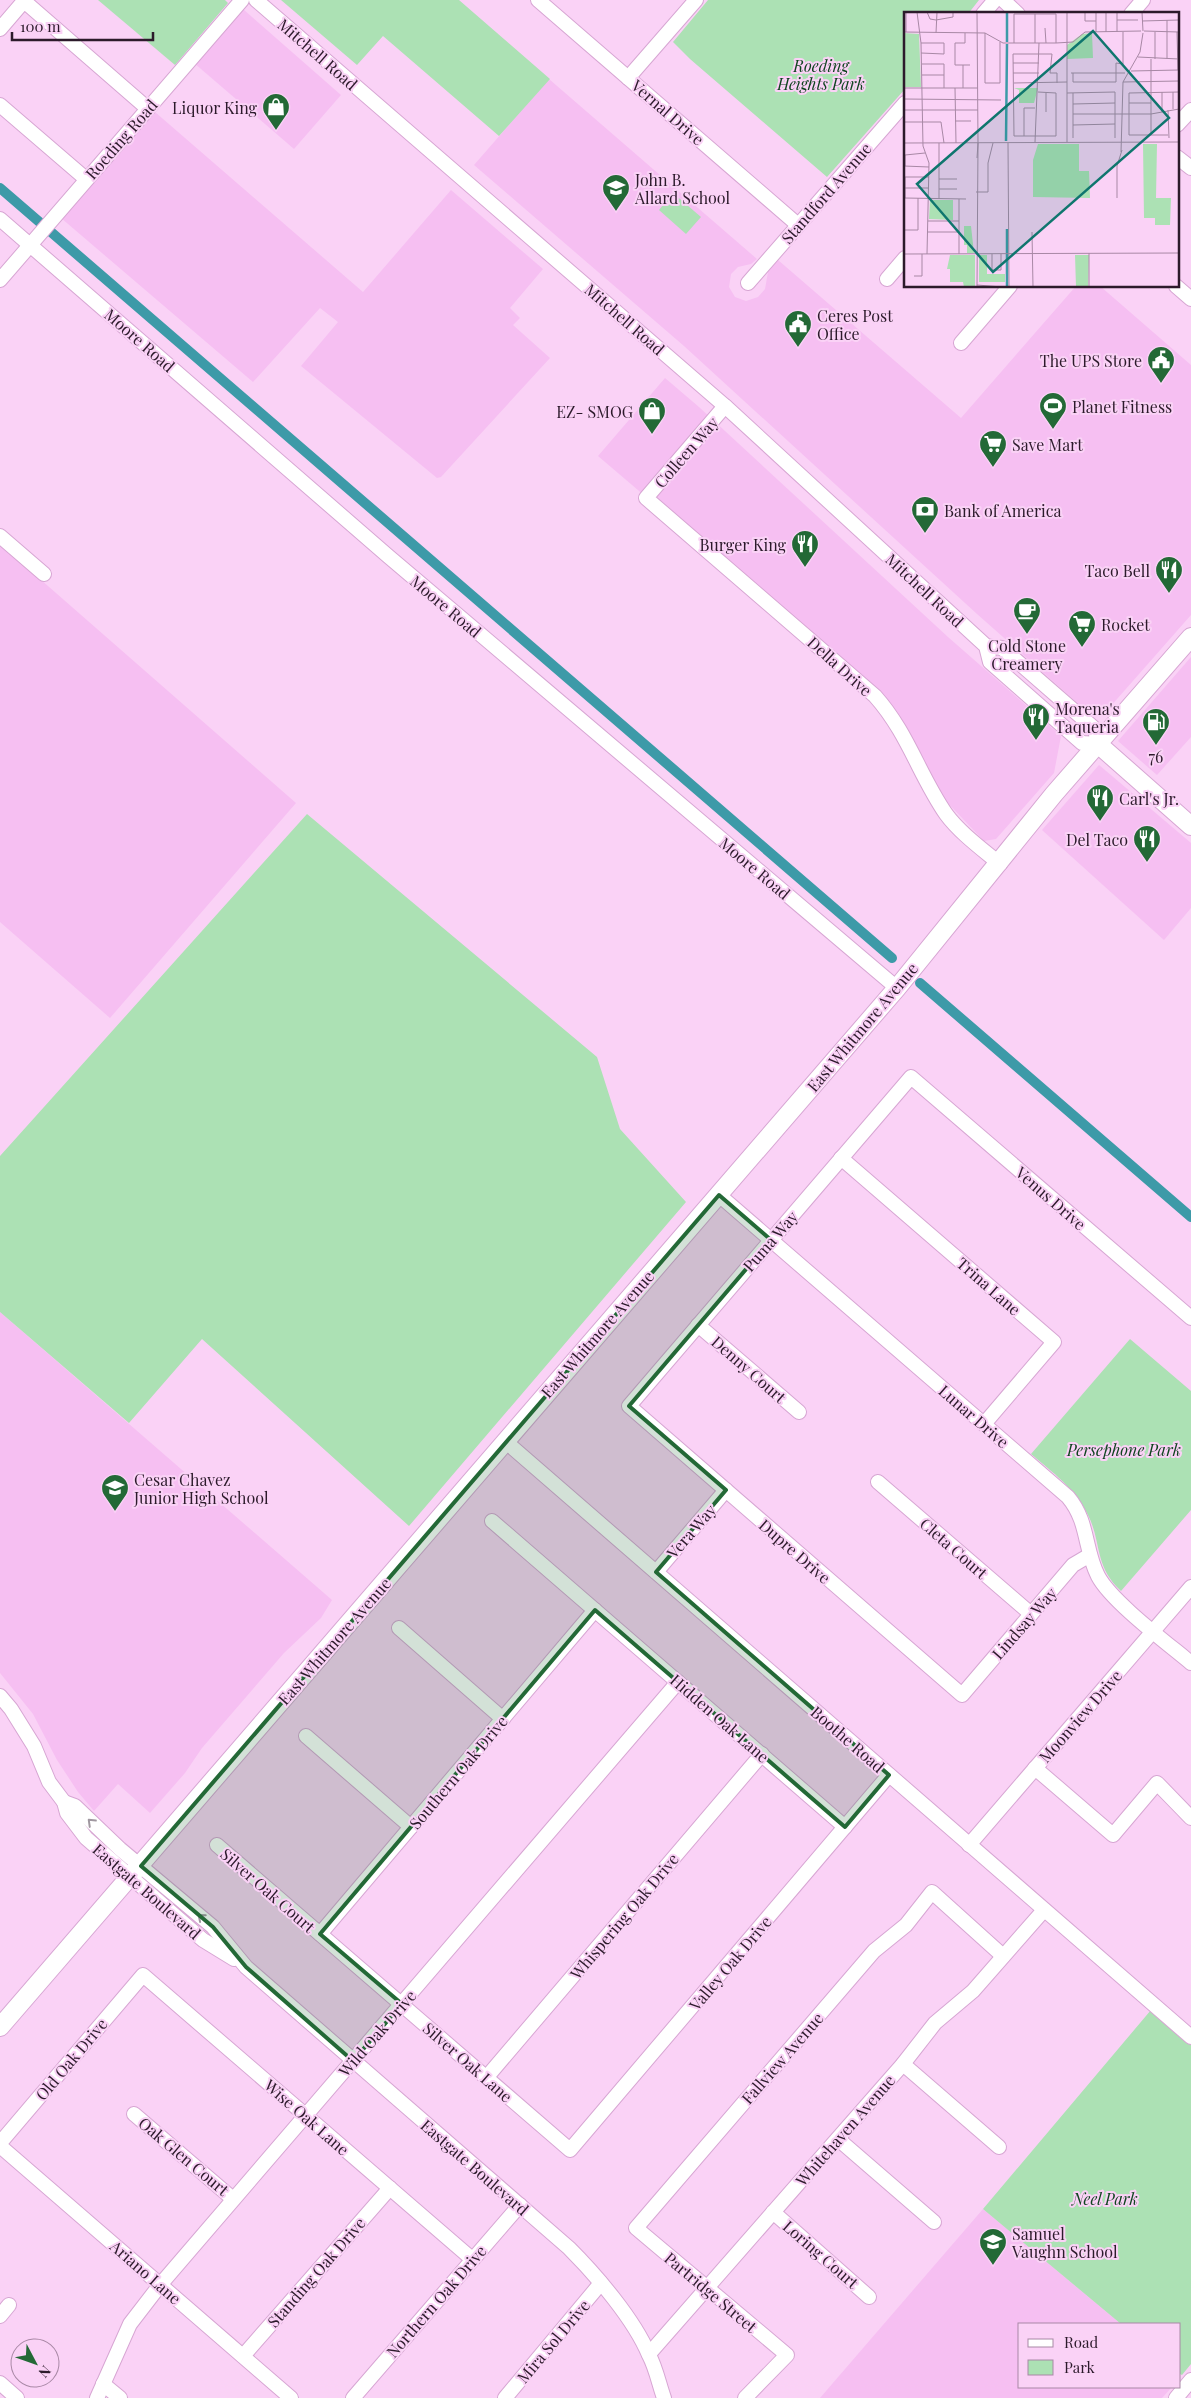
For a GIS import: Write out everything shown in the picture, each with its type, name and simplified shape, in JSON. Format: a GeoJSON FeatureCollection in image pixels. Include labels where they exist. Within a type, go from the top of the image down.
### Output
{"type":"FeatureCollection","features":[{"type":"Feature","properties":{"kind":"main road","name":"East Whitmore Avenue"},"geometry":{"type":"LineString","coordinates":[[0,2027],[897,988],[1000,864],[1054,794],[1191,637]]}},
{"type":"Feature","properties":{"kind":"main road","name":"Mitchell Road"},"geometry":{"type":"LineString","coordinates":[[1098,744],[1191,826]]}},
{"type":"Feature","properties":{"kind":"street","name":"Roeding Road"},"geometry":{"type":"LineString","coordinates":[[0,280],[242,0]]}},
{"type":"Feature","properties":{"kind":"street","name":"Mitchell Road"},"geometry":{"type":"LineString","coordinates":[[256,0],[725,406],[986,646],[990,662],[1082,743],[1098,744]]}},
{"type":"Feature","properties":{"kind":"street"},"geometry":{"type":"LineString","coordinates":[[628,78],[696,0]]}},
{"type":"Feature","properties":{"kind":"street"},"geometry":{"type":"LineString","coordinates":[[984,12],[995,0]]}},
{"type":"Feature","properties":{"kind":"street"},"geometry":{"type":"LineString","coordinates":[[1003,0],[1016,12]]}},
{"type":"Feature","properties":{"kind":"street"},"geometry":{"type":"LineString","coordinates":[[1133,12],[1143,0]]}},
{"type":"Feature","properties":{"kind":"street"},"geometry":{"type":"LineString","coordinates":[[0,29],[24,1],[147,108]]}},
{"type":"Feature","properties":{"kind":"street","name":"Vernal Drive"},"geometry":{"type":"LineString","coordinates":[[541,1],[798,225]]}},
{"type":"Feature","properties":{"kind":"street","name":"Standford Avenue"},"geometry":{"type":"LineString","coordinates":[[748,283],[904,104]]}},
{"type":"Feature","properties":{"kind":"street"},"geometry":{"type":"LineString","coordinates":[[0,105],[86,179]]}},
{"type":"Feature","properties":{"kind":"street"},"geometry":{"type":"LineString","coordinates":[[1178,125],[1191,110]]}},
{"type":"Feature","properties":{"kind":"street"},"geometry":{"type":"LineString","coordinates":[[1178,157],[1191,168]]}},
{"type":"Feature","properties":{"kind":"street","name":"Moore Road"},"geometry":{"type":"LineString","coordinates":[[0,219],[388,556],[897,988]]}},
{"type":"Feature","properties":{"kind":"street"},"geometry":{"type":"LineString","coordinates":[[887,279],[904,259]]}},
{"type":"Feature","properties":{"kind":"street"},"geometry":{"type":"LineString","coordinates":[[961,343],[1008,288]]}},
{"type":"Feature","properties":{"kind":"street"},"geometry":{"type":"LineString","coordinates":[[1178,288],[1191,299]]}},
{"type":"Feature","properties":{"kind":"street","name":"Colleen Way"},"geometry":{"type":"LineString","coordinates":[[646,498],[725,406]]}},
{"type":"Feature","properties":{"kind":"street","name":"Della Drive"},"geometry":{"type":"LineString","coordinates":[[646,498],[875,696],[902,731],[934,795],[948,816],[1000,864]]}},
{"type":"Feature","properties":{"kind":"street"},"geometry":{"type":"LineString","coordinates":[[0,536],[44,574]]}},
{"type":"Feature","properties":{"kind":"street","name":"Puma Way"},"geometry":{"type":"LineString","coordinates":[[629,1406],[911,1077]]}},
{"type":"Feature","properties":{"kind":"street","name":"Venus Drive"},"geometry":{"type":"LineString","coordinates":[[911,1077],[1191,1318]]}},
{"type":"Feature","properties":{"kind":"street","name":"Trina Lane"},"geometry":{"type":"LineString","coordinates":[[841,1158],[1054,1342],[984,1424]]}},
{"type":"Feature","properties":{"kind":"street","name":"Lunar Drive"},"geometry":{"type":"LineString","coordinates":[[718,1195],[1070,1500],[1084,1524],[1090,1555],[1104,1586],[1191,1663]]}},
{"type":"Feature","properties":{"kind":"street","name":"Denny Court"},"geometry":{"type":"LineString","coordinates":[[698,1325],[799,1412]]}},
{"type":"Feature","properties":{"kind":"street","name":"Dupre Drive"},"geometry":{"type":"LineString","coordinates":[[629,1406],[962,1695]]}},
{"type":"Feature","properties":{"kind":"street","name":"Boothe Road"},"geometry":{"type":"LineString","coordinates":[[505,1441],[1191,2037]]}},
{"type":"Feature","properties":{"kind":"street","name":"Cleta Court"},"geometry":{"type":"LineString","coordinates":[[878,1482],[1031,1614]]}},
{"type":"Feature","properties":{"kind":"street","name":"Vera Way"},"geometry":{"type":"LineString","coordinates":[[656,1572],[726,1490]]}},
{"type":"Feature","properties":{"kind":"street","name":"Hidden Oak Lane"},"geometry":{"type":"LineString","coordinates":[[492,1521],[846,1827]]}},
{"type":"Feature","properties":{"kind":"street","name":"Lindsay Way"},"geometry":{"type":"LineString","coordinates":[[962,1695],[1073,1565],[1090,1555]]}},
{"type":"Feature","properties":{"kind":"street","name":"Moonview Drive"},"geometry":{"type":"LineString","coordinates":[[969,1845],[1191,1587]]}},
{"type":"Feature","properties":{"kind":"street","name":"Southern Oak Drive"},"geometry":{"type":"LineString","coordinates":[[320,1934],[595,1610]]}},
{"type":"Feature","properties":{"kind":"street"},"geometry":{"type":"LineString","coordinates":[[399,1628],[503,1718]]}},
{"type":"Feature","properties":{"kind":"street","name":"Wild Oak Drive"},"geometry":{"type":"LineString","coordinates":[[97,2398],[130,2324],[160,2285],[678,1682]]}},
{"type":"Feature","properties":{"kind":"street","name":"Eastgate Boulevard"},"geometry":{"type":"LineString","coordinates":[[0,1696],[12,1709],[31,1741],[49,1782],[64,1802],[75,1806],[136,1871],[213,1928],[246,1967],[569,2248],[601,2283],[649,2354],[664,2398]]}},
{"type":"Feature","properties":{"kind":"street"},"geometry":{"type":"LineString","coordinates":[[306,1736],[411,1827]]}},
{"type":"Feature","properties":{"kind":"street","name":"Whispering Oak Drive"},"geometry":{"type":"LineString","coordinates":[[486,2078],[762,1754]]}},
{"type":"Feature","properties":{"kind":"street"},"geometry":{"type":"LineString","coordinates":[[1035,1768],[1113,1835],[1157,1782],[1191,1818]]}},
{"type":"Feature","properties":{"kind":"street","name":"Valley Oak Drive"},"geometry":{"type":"LineString","coordinates":[[570,2150],[889,1775]]}},
{"type":"Feature","properties":{"kind":"street","name":"Silver Oak Court"},"geometry":{"type":"LineString","coordinates":[[217,1845],[320,1934]]}},
{"type":"Feature","properties":{"kind":"street","name":"Fallview Avenue"},"geometry":{"type":"LineString","coordinates":[[636,2228],[874,1952],[906,1925],[932,1892],[1003,1956]]}},
{"type":"Feature","properties":{"kind":"street","name":"Whitehaven Avenue"},"geometry":{"type":"LineString","coordinates":[[649,2354],[838,2139],[935,2023],[973,1991],[1044,1910]]}},
{"type":"Feature","properties":{"kind":"street","name":"Silver Oak Lane"},"geometry":{"type":"LineString","coordinates":[[320,1934],[570,2150]]}},
{"type":"Feature","properties":{"kind":"street","name":"Wise Oak Lane"},"geometry":{"type":"LineString","coordinates":[[143,1975],[472,2258]]}},
{"type":"Feature","properties":{"kind":"street","name":"Old Oak Drive"},"geometry":{"type":"LineString","coordinates":[[0,2144],[143,1975]]}},
{"type":"Feature","properties":{"kind":"street"},"geometry":{"type":"LineString","coordinates":[[902,2064],[999,2147]]}},
{"type":"Feature","properties":{"kind":"street","name":"Oak Glen Court"},"geometry":{"type":"LineString","coordinates":[[134,2114],[233,2199]]}},
{"type":"Feature","properties":{"kind":"street"},"geometry":{"type":"LineString","coordinates":[[838,2139],[934,2222]]}},
{"type":"Feature","properties":{"kind":"street","name":"Ariano Lane"},"geometry":{"type":"LineString","coordinates":[[0,2144],[291,2398]]}},
{"type":"Feature","properties":{"kind":"street","name":"Standing Oak Drive"},"geometry":{"type":"LineString","coordinates":[[243,2356],[390,2188]]}},
{"type":"Feature","properties":{"kind":"street","name":"Northern Oak Drive"},"geometry":{"type":"LineString","coordinates":[[353,2398],[472,2258],[520,2205]]}},
{"type":"Feature","properties":{"kind":"street","name":"Loring Court"},"geometry":{"type":"LineString","coordinates":[[773,2212],[870,2296]]}},
{"type":"Feature","properties":{"kind":"street","name":"Partridge Street"},"geometry":{"type":"LineString","coordinates":[[636,2228],[787,2355],[745,2398]]}},
{"type":"Feature","properties":{"kind":"street","name":"Mira Sol Drive"},"geometry":{"type":"LineString","coordinates":[[505,2398],[601,2283]]}},
{"type":"Feature","properties":{"kind":"street"},"geometry":{"type":"LineString","coordinates":[[1176,2398],[1191,2380]]}},
{"type":"Feature","properties":{"kind":"street"},"geometry":{"type":"LineString","coordinates":[[0,2383],[17,2398]]}},
{"type":"Feature","properties":{"kind":"street"},"geometry":{"type":"LineString","coordinates":[[103,2384],[120,2398]]}},
{"type":"Feature","properties":{"kind":"highlighted area"},"geometry":{"type":"Polygon","coordinates":[[[719,1195],[771,1240],[629,1406],[726,1490],[656,1572],[889,1775],[845,1827],[595,1610],[320,1934],[402,2004],[353,2061],[246,1967],[213,1927],[141,1866],[719,1195]]]}},
{"type":"Feature","properties":{"kind":"shaded area"},"geometry":{"type":"Polygon","coordinates":[[[243,9],[341,95],[294,149],[194,63],[243,9]]]}},
{"type":"Feature","properties":{"kind":"shaded area"},"geometry":{"type":"Polygon","coordinates":[[[549,79],[757,259],[751,264],[738,267],[731,274],[729,287],[735,297],[746,301],[758,297],[765,289],[768,272],[778,260],[961,418],[1074,288],[1102,288],[1191,365],[1191,615],[1110,707],[1094,712],[1082,707],[977,614],[684,346],[474,165],[549,79]]]}},
{"type":"Feature","properties":{"kind":"shaded area"},"geometry":{"type":"Polygon","coordinates":[[[155,112],[363,292],[451,190],[543,269],[510,308],[520,318],[513,325],[550,358],[441,477],[437,478],[301,366],[338,322],[320,308],[253,382],[61,218],[155,112]]]}},
{"type":"Feature","properties":{"kind":"shaded area"},"geometry":{"type":"Polygon","coordinates":[[[665,378],[699,407],[948,637],[1061,736],[1054,773],[996,839],[984,841],[941,796],[896,710],[598,456],[665,378]]]}},
{"type":"Feature","properties":{"kind":"shaded area"},"geometry":{"type":"Polygon","coordinates":[[[0,535],[40,579],[296,803],[110,1018],[0,922],[0,535]]]}},
{"type":"Feature","properties":{"kind":"shaded area"},"geometry":{"type":"Polygon","coordinates":[[[1191,657],[1191,737],[1157,775],[1118,741],[1191,657]]]}},
{"type":"Feature","properties":{"kind":"shaded area"},"geometry":{"type":"Polygon","coordinates":[[[1099,765],[1191,843],[1191,908],[1164,940],[1042,830],[1099,765]]]}},
{"type":"Feature","properties":{"kind":"shaded area","name":"Cesar Chavez Junior High School"},"geometry":{"type":"Polygon","coordinates":[[[0,1312],[332,1600],[321,1618],[284,1653],[202,1748],[185,1773],[150,1813],[118,1784],[94,1811],[78,1792],[57,1760],[33,1714],[0,1673],[0,1312]]]}},
{"type":"Feature","properties":{"kind":"shaded area","name":"Samuel Vaughn School"},"geometry":{"type":"Polygon","coordinates":[[[983,2209],[1120,2323],[1018,2323],[1018,2388],[1171,2388],[1162,2398],[820,2398],[983,2209]]]}},
{"type":"Feature","properties":{"kind":"green space"},"geometry":{"type":"Polygon","coordinates":[[[98,0],[225,0],[228,3],[175,65],[98,0]]]}},
{"type":"Feature","properties":{"kind":"green space"},"geometry":{"type":"Polygon","coordinates":[[[281,0],[459,0],[550,79],[499,136],[383,36],[357,65],[281,0]]]}},
{"type":"Feature","properties":{"kind":"green space","name":"Roeding Heights Park"},"geometry":{"type":"Polygon","coordinates":[[[708,0],[979,0],[970,12],[904,12],[904,90],[827,177],[690,59],[673,42],[708,0]]]}},
{"type":"Feature","properties":{"kind":"green space"},"geometry":{"type":"Polygon","coordinates":[[[673,193],[701,217],[686,234],[659,210],[673,193]]]}},
{"type":"Feature","properties":{"kind":"green space"},"geometry":{"type":"Polygon","coordinates":[[[307,814],[597,1057],[620,1129],[686,1202],[409,1526],[202,1339],[129,1423],[0,1312],[0,1156],[307,814]]]}},
{"type":"Feature","properties":{"kind":"green space","name":"Persephone Park"},"geometry":{"type":"Polygon","coordinates":[[[1130,1339],[1191,1391],[1191,1510],[1121,1591],[1106,1573],[1092,1525],[1083,1506],[1063,1482],[1031,1454],[1130,1339]]]}},
{"type":"Feature","properties":{"kind":"green space","name":"Neel Park"},"geometry":{"type":"Polygon","coordinates":[[[1151,2010],[1191,2045],[1191,2364],[1182,2375],[1181,2323],[1120,2323],[983,2209],[1151,2010]]]}},
{"type":"Feature","properties":{"kind":"waterway"},"geometry":{"type":"LineString","coordinates":[[0,188],[892,958]]}},
{"type":"Feature","properties":{"kind":"waterway"},"geometry":{"type":"LineString","coordinates":[[920,983],[1191,1217]]}},
{"type":"Feature","properties":{"kind":"place","name":"Liquor King"},"geometry":{"type":"Point","coordinates":[276,131]}},
{"type":"Feature","properties":{"kind":"place","name":"John B. Allard School"},"geometry":{"type":"Point","coordinates":[616,212]}},
{"type":"Feature","properties":{"kind":"place","name":"Ceres Post Office"},"geometry":{"type":"Point","coordinates":[798,348]}},
{"type":"Feature","properties":{"kind":"place","name":"The UPS Store"},"geometry":{"type":"Point","coordinates":[1161,384]}},
{"type":"Feature","properties":{"kind":"place","name":"Planet Fitness"},"geometry":{"type":"Point","coordinates":[1053,430]}},
{"type":"Feature","properties":{"kind":"place","name":"EZ- SMOG"},"geometry":{"type":"Point","coordinates":[652,435]}},
{"type":"Feature","properties":{"kind":"place","name":"Save Mart"},"geometry":{"type":"Point","coordinates":[993,468]}},
{"type":"Feature","properties":{"kind":"place","name":"Bank of America"},"geometry":{"type":"Point","coordinates":[925,534]}},
{"type":"Feature","properties":{"kind":"place","name":"Burger King"},"geometry":{"type":"Point","coordinates":[805,568]}},
{"type":"Feature","properties":{"kind":"place","name":"Taco Bell"},"geometry":{"type":"Point","coordinates":[1169,594]}},
{"type":"Feature","properties":{"kind":"place","name":"Cold Stone Creamery"},"geometry":{"type":"Point","coordinates":[1027,635]}},
{"type":"Feature","properties":{"kind":"place","name":"Rocket"},"geometry":{"type":"Point","coordinates":[1082,648]}},
{"type":"Feature","properties":{"kind":"place","name":"Morena's Taqueria"},"geometry":{"type":"Point","coordinates":[1036,741]}},
{"type":"Feature","properties":{"kind":"place","name":"76"},"geometry":{"type":"Point","coordinates":[1156,746]}},
{"type":"Feature","properties":{"kind":"place","name":"Carl's Jr."},"geometry":{"type":"Point","coordinates":[1100,822]}},
{"type":"Feature","properties":{"kind":"place","name":"Del Taco"},"geometry":{"type":"Point","coordinates":[1147,863]}},
{"type":"Feature","properties":{"kind":"place","name":"Cesar Chavez Junior High School"},"geometry":{"type":"Point","coordinates":[115,1512]}},
{"type":"Feature","properties":{"kind":"place","name":"Samuel Vaughn School"},"geometry":{"type":"Point","coordinates":[993,2266]}}]}
